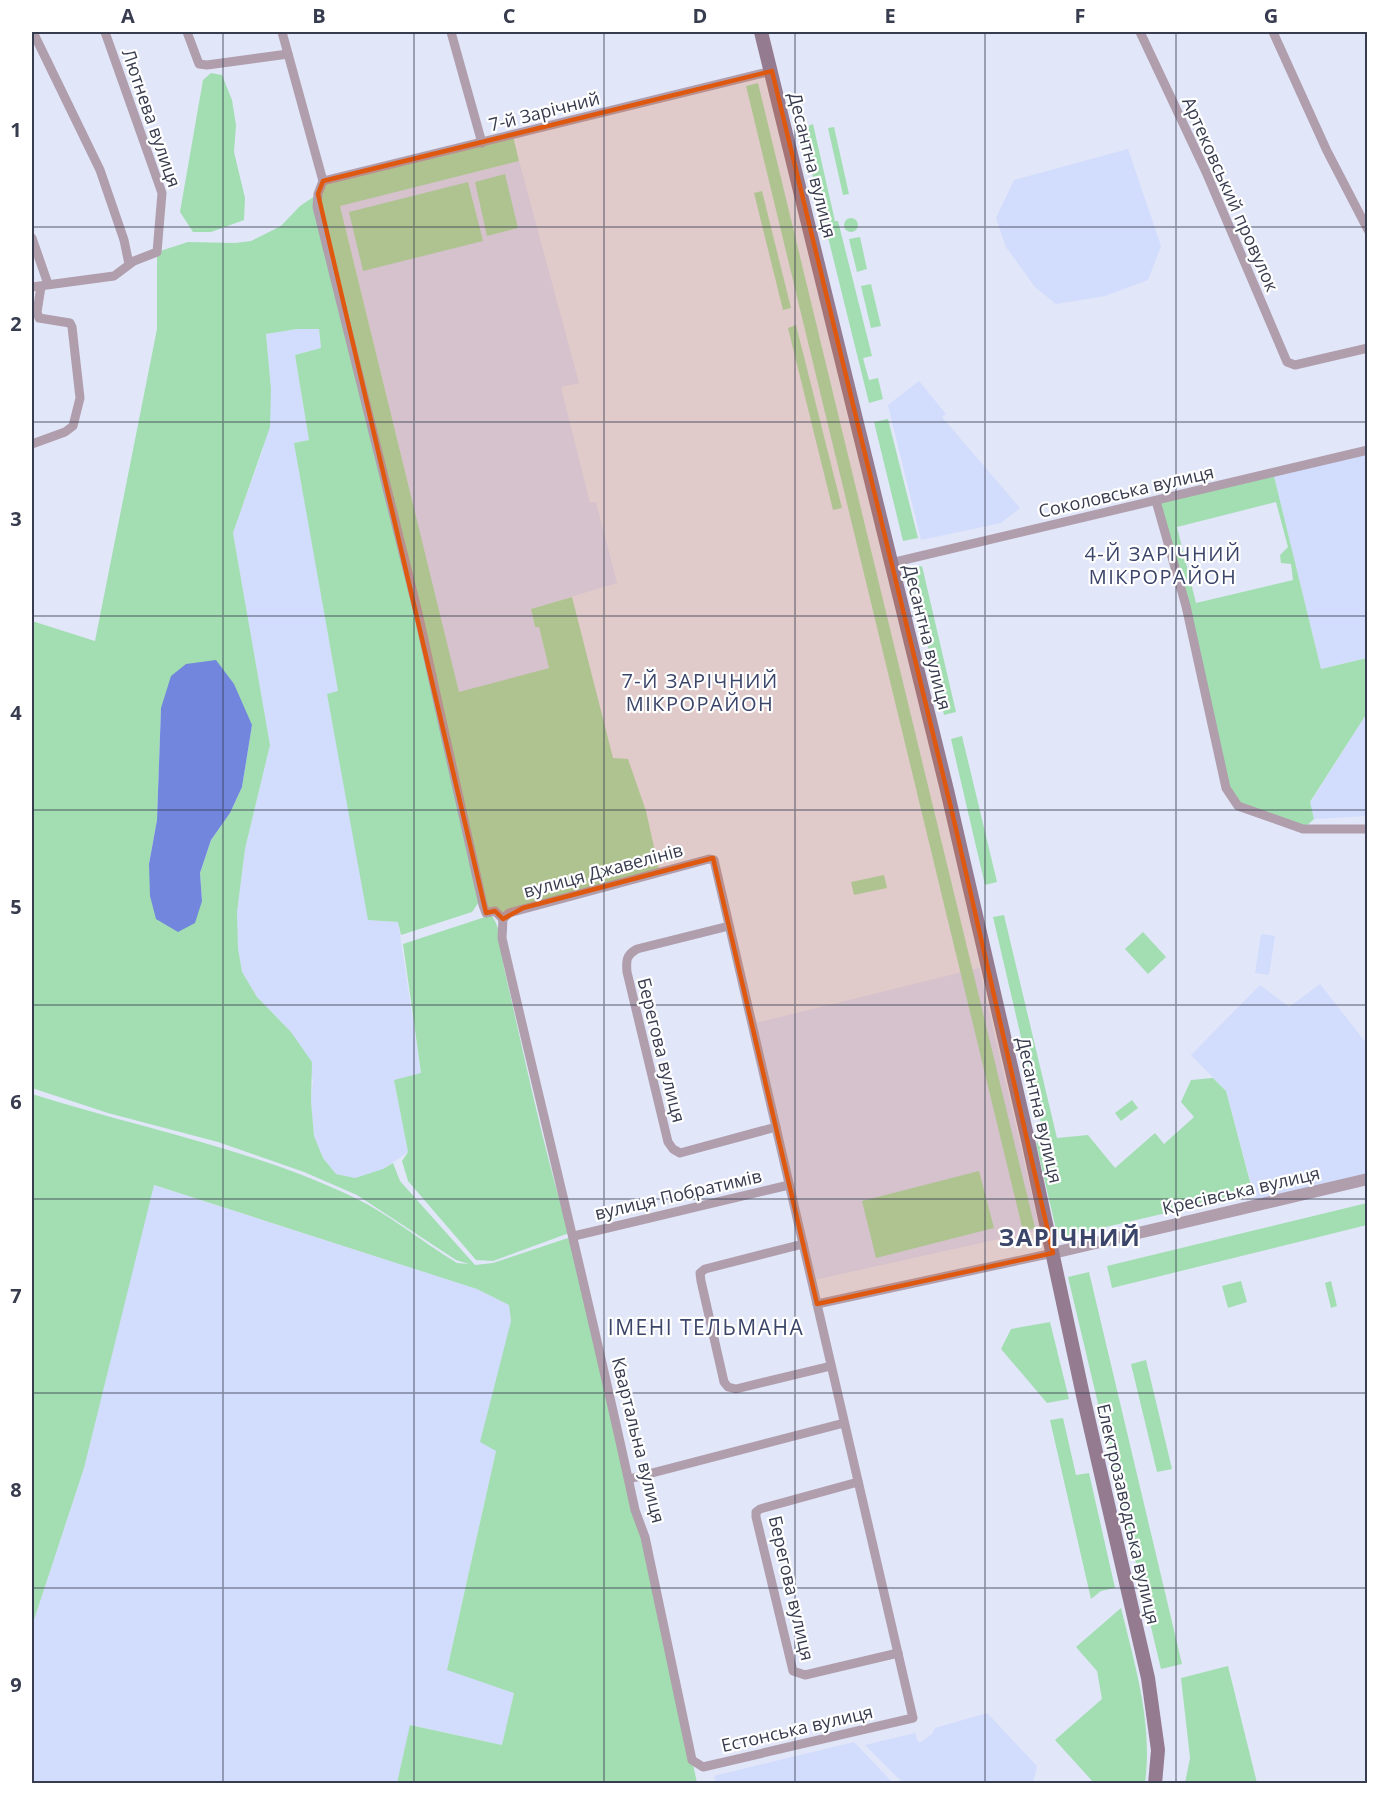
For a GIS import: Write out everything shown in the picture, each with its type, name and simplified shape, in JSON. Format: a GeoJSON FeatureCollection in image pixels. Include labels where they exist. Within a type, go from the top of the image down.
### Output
{"type":"FeatureCollection","features":[{"type":"Feature","properties":{"kind":"main road","name":"Десантна вулиця"},"geometry":{"type":"LineString","coordinates":[[761,32],[959,840],[1053,1253]]}},
{"type":"Feature","properties":{"kind":"main road","name":"Електрозаводська вулиця"},"geometry":{"type":"LineString","coordinates":[[1053,1253],[1084,1400],[1148,1678],[1158,1750],[1155,1784]]}},
{"type":"Feature","properties":{"kind":"street"},"geometry":{"type":"LineString","coordinates":[[33,32],[100,170],[124,240],[129,264],[107,278],[40,286]]}},
{"type":"Feature","properties":{"kind":"street","name":"Лютнева вулиця"},"geometry":{"type":"LineString","coordinates":[[105,32],[162,193],[157,252],[129,264]]}},
{"type":"Feature","properties":{"kind":"street"},"geometry":{"type":"LineString","coordinates":[[187,32],[199,64],[207,65],[288,54]]}},
{"type":"Feature","properties":{"kind":"street"},"geometry":{"type":"LineString","coordinates":[[282,32],[323,181],[317,207],[418,613],[483,904],[486,913],[495,911],[503,919]]}},
{"type":"Feature","properties":{"kind":"street"},"geometry":{"type":"LineString","coordinates":[[451,32],[482,143]]}},
{"type":"Feature","properties":{"kind":"street","name":"Артековський провулок"},"geometry":{"type":"LineString","coordinates":[[1140,32],[1206,172],[1287,362],[1295,365],[1368,348]]}},
{"type":"Feature","properties":{"kind":"street"},"geometry":{"type":"LineString","coordinates":[[1273,32],[1327,151],[1368,230]]}},
{"type":"Feature","properties":{"kind":"street","name":"7-й Зарічний"},"geometry":{"type":"LineString","coordinates":[[323,181],[772,71]]}},
{"type":"Feature","properties":{"kind":"street"},"geometry":{"type":"LineString","coordinates":[[32,238],[40,286],[37,312],[39,318],[70,323],[80,398],[73,426],[65,432],[32,444]]}},
{"type":"Feature","properties":{"kind":"street","name":"Соколовська вулиця"},"geometry":{"type":"LineString","coordinates":[[891,563],[1368,450]]}},
{"type":"Feature","properties":{"kind":"street"},"geometry":{"type":"LineString","coordinates":[[1156,501],[1186,606],[1226,788],[1238,806],[1303,829],[1368,829]]}},
{"type":"Feature","properties":{"kind":"street","name":"вулиця Джавелінів"},"geometry":{"type":"LineString","coordinates":[[503,919],[509,913],[523,908],[660,874],[701,860],[714,860],[729,926]]}},
{"type":"Feature","properties":{"kind":"street","name":"Квартальна вулиця"},"geometry":{"type":"LineString","coordinates":[[503,919],[502,938],[509,970],[556,1175],[574,1236],[629,1479],[645,1537],[692,1760]]}},
{"type":"Feature","properties":{"kind":"street"},"geometry":{"type":"LineString","coordinates":[[729,926],[898,1653]]}},
{"type":"Feature","properties":{"kind":"street","name":"Берегова вулиця"},"geometry":{"type":"LineString","coordinates":[[729,926],[636,949],[629,953],[627,972],[668,1142],[673,1149],[680,1153],[776,1127]]}},
{"type":"Feature","properties":{"kind":"street","name":"Кресівська вулиця"},"geometry":{"type":"LineString","coordinates":[[1053,1253],[1368,1179]]}},
{"type":"Feature","properties":{"kind":"street","name":"вулиця Побратимів"},"geometry":{"type":"LineString","coordinates":[[574,1236],[789,1185]]}},
{"type":"Feature","properties":{"kind":"street"},"geometry":{"type":"LineString","coordinates":[[803,1244],[705,1269],[700,1273],[700,1281],[724,1382],[728,1387],[736,1389],[831,1366]]}},
{"type":"Feature","properties":{"kind":"street"},"geometry":{"type":"LineString","coordinates":[[817,1304],[1053,1253]]}},
{"type":"Feature","properties":{"kind":"street"},"geometry":{"type":"LineString","coordinates":[[629,1479],[844,1423]]}},
{"type":"Feature","properties":{"kind":"street","name":"Берегова вулиця"},"geometry":{"type":"LineString","coordinates":[[858,1482],[760,1509],[756,1512],[759,1528],[793,1671],[798,1675],[805,1675],[898,1653]]}},
{"type":"Feature","properties":{"kind":"street","name":"Естонська вулиця"},"geometry":{"type":"LineString","coordinates":[[692,1760],[703,1767],[913,1718],[898,1653]]}},
{"type":"Feature","properties":{"kind":"highlighted area"},"geometry":{"type":"Polygon","coordinates":[[[772,71],[953,816],[1053,1253],[817,1304],[713,858],[523,908],[503,919],[495,911],[486,913],[318,194],[323,181],[772,71]]]}},
{"type":"Feature","properties":{"kind":"shaded area"},"geometry":{"type":"Polygon","coordinates":[[[1128,149],[1161,246],[1148,280],[1105,296],[1056,304],[1035,287],[1006,247],[996,218],[1014,180],[1128,149]]]}},
{"type":"Feature","properties":{"kind":"shaded area"},"geometry":{"type":"Polygon","coordinates":[[[519,161],[579,383],[561,387],[563,396],[590,503],[596,502],[617,583],[531,609],[535,627],[539,627],[549,668],[459,693],[340,205],[519,161]]]}},
{"type":"Feature","properties":{"kind":"shaded area"},"geometry":{"type":"Polygon","coordinates":[[[297,329],[319,329],[321,348],[295,355],[309,440],[295,443],[338,692],[327,694],[369,920],[398,922],[421,1074],[394,1080],[408,1152],[383,1169],[355,1178],[336,1174],[323,1158],[314,1136],[311,1101],[313,1080],[291,1032],[257,997],[242,972],[238,948],[237,912],[245,849],[270,745],[233,533],[263,449],[271,389],[266,334],[297,329]]]}},
{"type":"Feature","properties":{"kind":"shaded area"},"geometry":{"type":"Polygon","coordinates":[[[919,381],[946,414],[942,417],[1020,508],[1001,523],[921,540],[888,405],[919,381]]]}},
{"type":"Feature","properties":{"kind":"shaded area"},"geometry":{"type":"Polygon","coordinates":[[[1367,450],[1367,658],[1321,669],[1273,472],[1367,450]]]}},
{"type":"Feature","properties":{"kind":"shaded area"},"geometry":{"type":"Polygon","coordinates":[[[1367,713],[1367,816],[1314,819],[1310,803],[1367,713]]]}},
{"type":"Feature","properties":{"kind":"shaded area"},"geometry":{"type":"Polygon","coordinates":[[[1261,934],[1275,936],[1269,975],[1255,973],[1261,934]]]}},
{"type":"Feature","properties":{"kind":"shaded area"},"geometry":{"type":"Polygon","coordinates":[[[979,968],[1040,1230],[814,1280],[756,1023],[979,968]]]}},
{"type":"Feature","properties":{"kind":"shaded area"},"geometry":{"type":"Polygon","coordinates":[[[1320,984],[1367,1044],[1367,1179],[1257,1205],[1226,1091],[1191,1055],[1260,985],[1289,1007],[1320,984]]]}},
{"type":"Feature","properties":{"kind":"shaded area"},"geometry":{"type":"Polygon","coordinates":[[[153,1185],[477,1289],[509,1305],[511,1321],[496,1451],[447,1669],[514,1693],[502,1745],[411,1725],[397,1783],[32,1784],[32,1626],[84,1468],[153,1185]]]}},
{"type":"Feature","properties":{"kind":"shaded area"},"geometry":{"type":"Polygon","coordinates":[[[987,1713],[1037,1766],[1033,1783],[903,1783],[865,1745],[915,1733],[918,1742],[921,1742],[932,1734],[935,1728],[987,1713]]]}},
{"type":"Feature","properties":{"kind":"shaded area"},"geometry":{"type":"Polygon","coordinates":[[[854,1742],[893,1783],[716,1783],[714,1776],[854,1742]]]}},
{"type":"Feature","properties":{"kind":"green space"},"geometry":{"type":"Polygon","coordinates":[[[211,73],[222,75],[232,100],[236,125],[234,152],[245,198],[244,220],[211,232],[193,232],[180,212],[203,80],[211,73]]]}},
{"type":"Feature","properties":{"kind":"green space"},"geometry":{"type":"Polygon","coordinates":[[[758,83],[1035,1228],[1023,1231],[746,86],[758,83]]]}},
{"type":"Feature","properties":{"kind":"green space"},"geometry":{"type":"Polygon","coordinates":[[[813,124],[835,221],[838,221],[872,356],[863,358],[869,380],[878,378],[883,399],[869,403],[802,132],[803,128],[813,124]]]}},
{"type":"Feature","properties":{"kind":"green space"},"geometry":{"type":"Polygon","coordinates":[[[834,127],[849,194],[843,195],[828,128],[834,127]]]}},
{"type":"Feature","properties":{"kind":"green space"},"geometry":{"type":"Polygon","coordinates":[[[513,136],[519,161],[340,206],[459,692],[549,668],[539,627],[535,627],[531,609],[572,597],[613,758],[628,759],[646,811],[660,874],[509,913],[486,913],[415,618],[479,902],[472,912],[401,935],[398,922],[368,920],[327,694],[338,691],[294,443],[309,440],[295,355],[321,348],[319,329],[297,329],[266,334],[271,389],[270,427],[233,533],[270,745],[245,849],[237,912],[238,948],[242,972],[257,997],[291,1032],[312,1062],[311,1101],[314,1136],[323,1158],[336,1174],[355,1178],[383,1169],[393,1163],[400,1181],[475,1265],[493,1263],[574,1236],[645,1537],[697,1783],[397,1783],[410,1725],[502,1745],[514,1693],[447,1670],[496,1451],[480,1442],[511,1321],[509,1305],[477,1289],[154,1185],[84,1468],[32,1626],[32,1094],[234,1152],[314,1180],[366,1204],[457,1263],[469,1264],[456,1260],[357,1195],[304,1172],[218,1142],[108,1113],[32,1088],[32,621],[95,641],[157,329],[157,252],[188,242],[251,241],[281,226],[300,206],[318,194],[323,181],[513,136]],[[161,708],[157,820],[149,864],[202,901],[200,873],[211,840],[230,813],[242,787],[252,725],[161,708]]]}},
{"type":"Feature","properties":{"kind":"green space"},"geometry":{"type":"Polygon","coordinates":[[[505,174],[518,228],[487,236],[475,182],[505,174]]]}},
{"type":"Feature","properties":{"kind":"green space"},"geometry":{"type":"Polygon","coordinates":[[[468,182],[483,241],[363,271],[349,212],[468,182]]]}},
{"type":"Feature","properties":{"kind":"green space"},"geometry":{"type":"Polygon","coordinates":[[[762,191],[791,308],[783,310],[754,193],[762,191]]]}},
{"type":"Feature","properties":{"kind":"green space"},"geometry":{"type":"Polygon","coordinates":[[[851,218],[856,220],[858,225],[856,230],[851,232],[846,230],[844,225],[846,220],[851,218]]]}},
{"type":"Feature","properties":{"kind":"green space"},"geometry":{"type":"Polygon","coordinates":[[[860,237],[867,269],[857,272],[849,239],[860,237]]]}},
{"type":"Feature","properties":{"kind":"green space"},"geometry":{"type":"Polygon","coordinates":[[[871,284],[881,326],[871,328],[861,286],[871,284]]]}},
{"type":"Feature","properties":{"kind":"green space"},"geometry":{"type":"Polygon","coordinates":[[[796,325],[842,508],[833,510],[788,328],[796,325]]]}},
{"type":"Feature","properties":{"kind":"green space"},"geometry":{"type":"Polygon","coordinates":[[[888,419],[918,538],[903,541],[874,422],[888,419]]]}},
{"type":"Feature","properties":{"kind":"green space"},"geometry":{"type":"Polygon","coordinates":[[[1273,472],[1321,669],[1367,658],[1367,713],[1310,802],[1314,819],[1303,829],[1238,806],[1226,788],[1156,501],[1273,472]],[[1276,502],[1177,527],[1196,603],[1293,580],[1291,564],[1281,563],[1280,555],[1288,547],[1276,502]]]}},
{"type":"Feature","properties":{"kind":"green space"},"geometry":{"type":"Polygon","coordinates":[[[922,566],[956,712],[944,715],[910,569],[922,566]]]}},
{"type":"Feature","properties":{"kind":"green space"},"geometry":{"type":"Polygon","coordinates":[[[962,736],[997,882],[985,885],[951,739],[962,736]]]}},
{"type":"Feature","properties":{"kind":"green space"},"geometry":{"type":"Polygon","coordinates":[[[884,875],[887,888],[854,895],[851,882],[884,875]]]}},
{"type":"Feature","properties":{"kind":"green space"},"geometry":{"type":"Polygon","coordinates":[[[491,915],[499,934],[505,972],[535,1103],[569,1233],[493,1261],[476,1260],[408,1181],[402,1161],[408,1152],[394,1080],[421,1073],[403,944],[491,915]]]}},
{"type":"Feature","properties":{"kind":"green space"},"geometry":{"type":"Polygon","coordinates":[[[1004,915],[1057,1138],[1088,1135],[1115,1168],[1155,1133],[1164,1144],[1194,1117],[1181,1102],[1191,1080],[1213,1078],[1226,1091],[1253,1193],[1058,1238],[1036,1143],[1045,1140],[993,917],[1004,915]]]}},
{"type":"Feature","properties":{"kind":"green space"},"geometry":{"type":"Polygon","coordinates":[[[1143,932],[1166,957],[1148,974],[1125,949],[1143,932]]]}},
{"type":"Feature","properties":{"kind":"green space"},"geometry":{"type":"Polygon","coordinates":[[[1132,1100],[1138,1108],[1121,1121],[1115,1113],[1132,1100]]]}},
{"type":"Feature","properties":{"kind":"green space"},"geometry":{"type":"Polygon","coordinates":[[[979,1171],[994,1228],[876,1258],[862,1201],[979,1171]]]}},
{"type":"Feature","properties":{"kind":"green space"},"geometry":{"type":"Polygon","coordinates":[[[1367,1203],[1367,1225],[1112,1288],[1107,1266],[1367,1203]]]}},
{"type":"Feature","properties":{"kind":"green space"},"geometry":{"type":"Polygon","coordinates":[[[1089,1272],[1182,1664],[1161,1669],[1068,1277],[1089,1272]]]}},
{"type":"Feature","properties":{"kind":"green space"},"geometry":{"type":"Polygon","coordinates":[[[1241,1281],[1247,1302],[1228,1308],[1222,1286],[1241,1281]]]}},
{"type":"Feature","properties":{"kind":"green space"},"geometry":{"type":"Polygon","coordinates":[[[1331,1281],[1337,1306],[1331,1308],[1325,1283],[1331,1281]]]}},
{"type":"Feature","properties":{"kind":"green space"},"geometry":{"type":"Polygon","coordinates":[[[1050,1322],[1069,1399],[1047,1403],[1001,1349],[1011,1329],[1050,1322]]]}},
{"type":"Feature","properties":{"kind":"green space"},"geometry":{"type":"Polygon","coordinates":[[[1146,1360],[1172,1469],[1157,1472],[1131,1364],[1146,1360]]]}},
{"type":"Feature","properties":{"kind":"green space"},"geometry":{"type":"Polygon","coordinates":[[[1063,1418],[1076,1475],[1089,1473],[1115,1588],[1101,1591],[1091,1599],[1050,1420],[1063,1418]]]}},
{"type":"Feature","properties":{"kind":"green space"},"geometry":{"type":"Polygon","coordinates":[[[1121,1608],[1145,1717],[1147,1761],[1145,1783],[1094,1783],[1055,1740],[1102,1699],[1097,1671],[1076,1647],[1121,1608]]]}},
{"type":"Feature","properties":{"kind":"green space"},"geometry":{"type":"Polygon","coordinates":[[[1228,1666],[1257,1783],[1185,1783],[1190,1758],[1181,1678],[1228,1666]]]}},
{"type":"Feature","properties":{"kind":"water"},"geometry":{"type":"Polygon","coordinates":[[[216,660],[234,684],[252,725],[242,787],[230,813],[211,840],[200,873],[202,901],[195,923],[178,932],[156,919],[150,896],[149,864],[157,820],[161,708],[171,676],[186,664],[216,660]]]}},
{"type":"Feature","properties":{"kind":"district","name":"4-Й ЗАРІЧНИЙ МІКРОРАЙОН"},"geometry":{"type":"Point","coordinates":[1163,564]}},
{"type":"Feature","properties":{"kind":"district","name":"7-Й ЗАРІЧНИЙ МІКРОРАЙОН"},"geometry":{"type":"Point","coordinates":[700,692]}},
{"type":"Feature","properties":{"kind":"district","name":"ЗАРІЧНИЙ"},"geometry":{"type":"Point","coordinates":[1070,1236]}},
{"type":"Feature","properties":{"kind":"district","name":"ІМЕНІ ТЕЛЬМАНА"},"geometry":{"type":"Point","coordinates":[706,1327]}}]}
